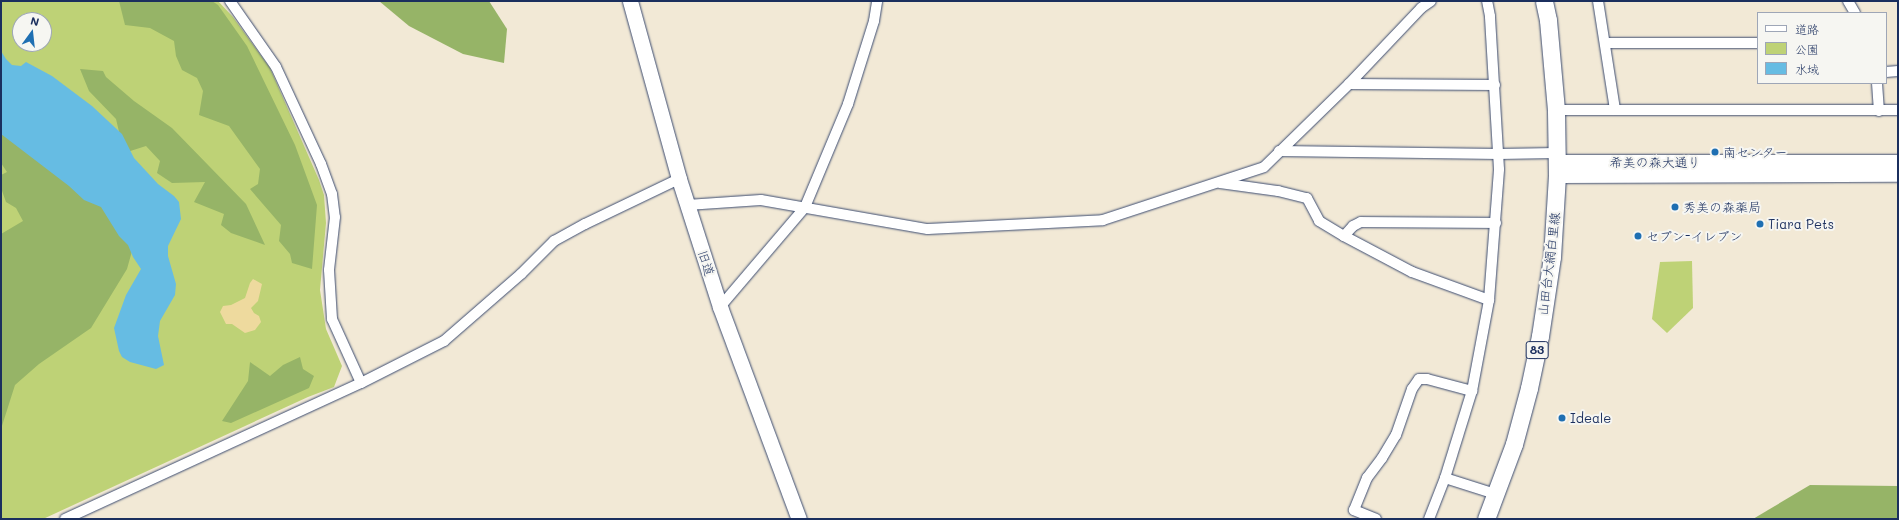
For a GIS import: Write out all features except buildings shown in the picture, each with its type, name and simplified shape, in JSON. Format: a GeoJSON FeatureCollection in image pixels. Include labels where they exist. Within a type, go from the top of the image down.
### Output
{"type":"FeatureCollection","features":[{"type":"Feature","properties":{"kind":"main road","name":"山田台大網白里線"},"geometry":{"type":"LineString","coordinates":[[1486,519],[1514,444],[1540,336],[1552,257],[1557,163],[1556,110],[1548,20],[1544,1]]}},
{"type":"Feature","properties":{"kind":"street","name":"旧道"},"geometry":{"type":"LineString","coordinates":[[630,1],[679,179],[720,307],[800,519]]}},
{"type":"Feature","properties":{"kind":"street"},"geometry":{"type":"LineString","coordinates":[[720,307],[805,207],[848,104],[874,21],[877,1]]}},
{"type":"Feature","properties":{"kind":"street"},"geometry":{"type":"LineString","coordinates":[[687,205],[761,200],[928,229],[1103,220],[1264,167],[1349,84],[1421,8],[1431,1]]}},
{"type":"Feature","properties":{"kind":"street"},"geometry":{"type":"LineString","coordinates":[[1429,519],[1445,478],[1472,391],[1488,300],[1496,223],[1499,154],[1490,16],[1487,1]]}},
{"type":"Feature","properties":{"kind":"street"},"geometry":{"type":"LineString","coordinates":[[1598,1],[1606,43],[1615,110]]}},
{"type":"Feature","properties":{"kind":"street"},"geometry":{"type":"LineString","coordinates":[[1848,1],[1854,12]]}},
{"type":"Feature","properties":{"kind":"street"},"geometry":{"type":"LineString","coordinates":[[233,2],[276,67],[321,164],[332,194],[334,217],[329,270],[332,319],[361,383]]}},
{"type":"Feature","properties":{"kind":"street"},"geometry":{"type":"LineString","coordinates":[[1606,43],[1757,43]]}},
{"type":"Feature","properties":{"kind":"street"},"geometry":{"type":"LineString","coordinates":[[1887,72],[1898,71]]}},
{"type":"Feature","properties":{"kind":"street"},"geometry":{"type":"LineString","coordinates":[[1349,84],[1495,85]]}},
{"type":"Feature","properties":{"kind":"street"},"geometry":{"type":"LineString","coordinates":[[1877,84],[1879,111]]}},
{"type":"Feature","properties":{"kind":"street"},"geometry":{"type":"LineString","coordinates":[[1556,110],[1898,110]]}},
{"type":"Feature","properties":{"kind":"street"},"geometry":{"type":"LineString","coordinates":[[1279,151],[1499,154],[1557,163]]}},
{"type":"Feature","properties":{"kind":"street","name":"希美の森大通り"},"geometry":{"type":"LineString","coordinates":[[1803,168],[1898,162]]}},
{"type":"Feature","properties":{"kind":"street","name":"希美の森大通り"},"geometry":{"type":"LineString","coordinates":[[1557,163],[1803,168],[1898,174]]}},
{"type":"Feature","properties":{"kind":"street"},"geometry":{"type":"LineString","coordinates":[[1251,187],[1247,178],[1252,171]]}},
{"type":"Feature","properties":{"kind":"street"},"geometry":{"type":"LineString","coordinates":[[65,519],[361,383],[444,341],[521,274],[554,241],[584,224],[679,179]]}},
{"type":"Feature","properties":{"kind":"street"},"geometry":{"type":"LineString","coordinates":[[1217,183],[1278,191],[1307,198],[1319,222],[1412,272],[1488,300]]}},
{"type":"Feature","properties":{"kind":"street"},"geometry":{"type":"LineString","coordinates":[[1344,236],[1353,226],[1361,222],[1496,223]]}},
{"type":"Feature","properties":{"kind":"street"},"geometry":{"type":"LineString","coordinates":[[1376,519],[1354,510],[1367,478],[1382,458],[1396,435],[1412,389],[1419,379],[1427,379],[1472,391]]}},
{"type":"Feature","properties":{"kind":"street"},"geometry":{"type":"LineString","coordinates":[[1445,478],[1496,494]]}},
{"type":"Feature","properties":{"kind":"green space"},"geometry":{"type":"Polygon","coordinates":[[[1,1],[218,1],[233,17],[270,68],[319,180],[324,195],[326,223],[320,290],[326,329],[342,366],[334,387],[308,397],[43,519],[1,519],[1,1]]]}},
{"type":"Feature","properties":{"kind":"green space"},"geometry":{"type":"Polygon","coordinates":[[[119,1],[212,1],[218,5],[247,46],[295,145],[317,205],[312,269],[292,263],[290,254],[279,241],[281,225],[250,189],[258,184],[260,169],[229,126],[199,115],[203,91],[197,78],[182,70],[176,56],[174,41],[150,28],[125,25],[119,1]]]}},
{"type":"Feature","properties":{"kind":"green space"},"geometry":{"type":"Polygon","coordinates":[[[379,1],[489,1],[507,29],[504,63],[463,54],[409,26],[379,1]]]}},
{"type":"Feature","properties":{"kind":"green space"},"geometry":{"type":"Polygon","coordinates":[[[80,69],[103,71],[106,77],[134,101],[172,128],[246,204],[265,245],[231,233],[221,225],[224,214],[194,202],[205,182],[172,183],[157,173],[160,161],[146,146],[124,153],[116,119],[89,91],[80,69]]]}},
{"type":"Feature","properties":{"kind":"green space"},"geometry":{"type":"Polygon","coordinates":[[[1,117],[95,189],[134,244],[127,269],[91,328],[39,364],[15,385],[1,429],[1,234],[23,221],[16,208],[6,202],[1,188],[1,175],[7,172],[1,163],[1,117]]]}},
{"type":"Feature","properties":{"kind":"green space"},"geometry":{"type":"Polygon","coordinates":[[[1692,261],[1693,308],[1667,333],[1652,319],[1660,262],[1692,261]]]}},
{"type":"Feature","properties":{"kind":"green space"},"geometry":{"type":"Polygon","coordinates":[[[300,357],[303,369],[314,376],[309,388],[231,423],[222,421],[248,381],[250,362],[270,376],[283,365],[300,357]]]}},
{"type":"Feature","properties":{"kind":"green space"},"geometry":{"type":"Polygon","coordinates":[[[1810,485],[1898,486],[1898,519],[1753,519],[1810,485]]]}},
{"type":"Feature","properties":{"kind":"sand"},"geometry":{"type":"Polygon","coordinates":[[[253,279],[262,284],[258,301],[251,308],[254,313],[259,316],[261,322],[255,330],[245,333],[232,324],[226,324],[220,312],[223,306],[231,305],[245,298],[250,283],[253,279]]]}},
{"type":"Feature","properties":{"kind":"water"},"geometry":{"type":"Polygon","coordinates":[[[1,51],[12,65],[21,66],[26,62],[52,76],[92,106],[122,134],[134,158],[158,184],[174,196],[179,202],[181,219],[168,246],[168,256],[176,284],[175,295],[160,321],[158,336],[164,365],[156,369],[130,362],[122,357],[119,351],[114,328],[126,295],[141,269],[133,257],[128,245],[119,236],[101,207],[84,200],[69,186],[1,134],[1,51]]]}},
{"type":"Feature","properties":{"kind":"place","name":"南センター"},"geometry":{"type":"Point","coordinates":[1715,152]}},
{"type":"Feature","properties":{"kind":"place","name":"秀美の森薬局"},"geometry":{"type":"Point","coordinates":[1675,207]}},
{"type":"Feature","properties":{"kind":"place","name":"Tiara Pets"},"geometry":{"type":"Point","coordinates":[1760,224]}},
{"type":"Feature","properties":{"kind":"place","name":"セブン-イレブン"},"geometry":{"type":"Point","coordinates":[1638,236]}},
{"type":"Feature","properties":{"kind":"place","name":"Ideale"},"geometry":{"type":"Point","coordinates":[1562,418]}}]}
